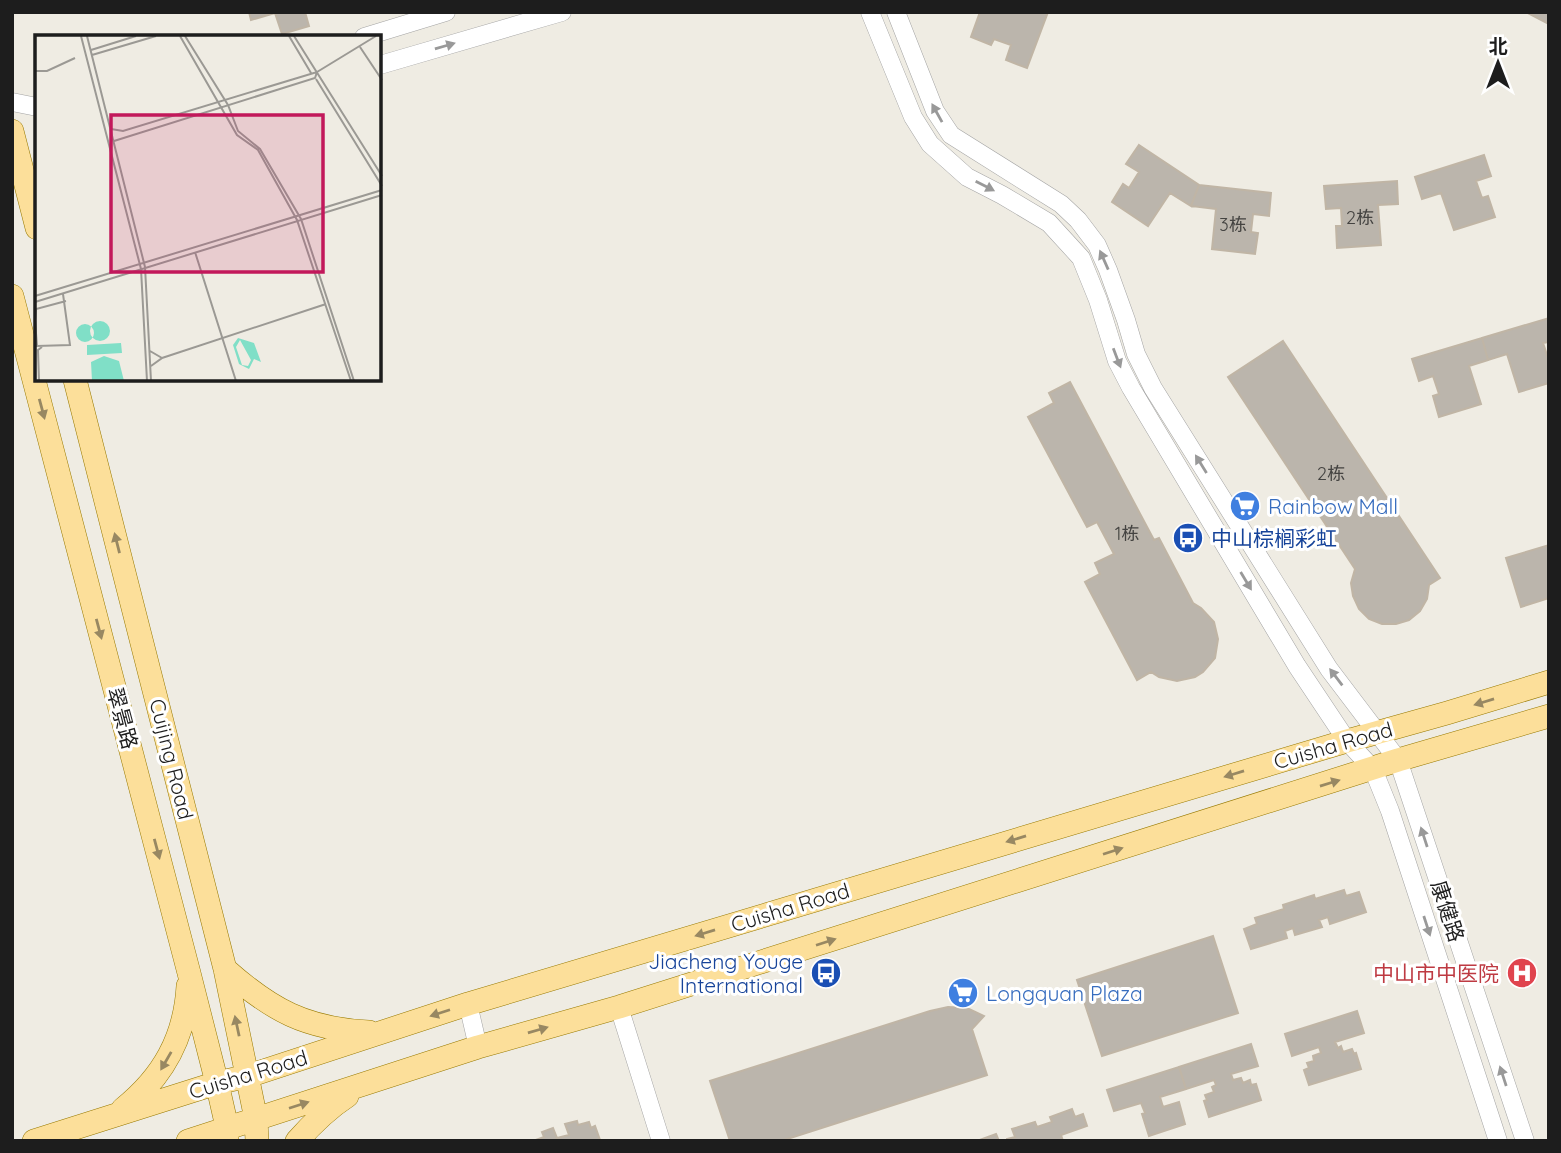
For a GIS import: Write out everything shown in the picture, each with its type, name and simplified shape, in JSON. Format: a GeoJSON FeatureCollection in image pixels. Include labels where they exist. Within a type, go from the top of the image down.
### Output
{"type":"FeatureCollection","features":[{"type":"Feature","properties":{"kind":"main road"},"geometry":{"type":"LineString","coordinates":[[12,131],[31,183],[35,213]]}},
{"type":"Feature","properties":{"kind":"main road","name":"翠景路"},"geometry":{"type":"LineString","coordinates":[[12,296],[189,973],[227,1134]]}},
{"type":"Feature","properties":{"kind":"main road","name":"Cuijing Road"},"geometry":{"type":"LineString","coordinates":[[76,382],[225,969],[257,1130]]}},
{"type":"Feature","properties":{"kind":"main road","name":"Cuisha Road"},"geometry":{"type":"LineString","coordinates":[[34,1141],[86,1133],[114,1115],[247,1076],[468,1004],[1549,682]]}},
{"type":"Feature","properties":{"kind":"main road","name":"Cuisha Road"},"geometry":{"type":"LineString","coordinates":[[188,1141],[257,1130],[380,1079],[478,1047],[619,1007],[1398,760],[1549,716]]}},
{"type":"Feature","properties":{"kind":"main road"},"geometry":{"type":"LineString","coordinates":[[225,969],[251,992],[279,1010],[312,1023],[345,1031],[379,1032]]}},
{"type":"Feature","properties":{"kind":"main road"},"geometry":{"type":"LineString","coordinates":[[114,1115],[141,1095],[162,1069],[178,1039],[187,1006],[189,973]]}},
{"type":"Feature","properties":{"kind":"main road"},"geometry":{"type":"LineString","coordinates":[[297,1141],[333,1105],[380,1079]]}},
{"type":"Feature","properties":{"kind":"street"},"geometry":{"type":"LineString","coordinates":[[371,35],[446,12]]}},
{"type":"Feature","properties":{"kind":"street"},"geometry":{"type":"LineString","coordinates":[[382,64],[562,12]]}},
{"type":"Feature","properties":{"kind":"street"},"geometry":{"type":"LineString","coordinates":[[870,12],[913,117],[930,144],[967,177],[1049,223],[1081,258],[1098,300],[1117,361],[1297,666],[1347,741],[1373,769]]}},
{"type":"Feature","properties":{"kind":"street","name":"康健路"},"geometry":{"type":"LineString","coordinates":[[896,12],[935,111],[951,135],[1061,204],[1078,220],[1097,245],[1136,354],[1153,388],[1329,668],[1398,760],[1525,1141]]}},
{"type":"Feature","properties":{"kind":"street"},"geometry":{"type":"LineString","coordinates":[[12,102],[35,107]]}},
{"type":"Feature","properties":{"kind":"street"},"geometry":{"type":"LineString","coordinates":[[1198,501],[1218,491]]}},
{"type":"Feature","properties":{"kind":"street","name":"康健路"},"geometry":{"type":"LineString","coordinates":[[1373,769],[1390,811],[1498,1141]]}},
{"type":"Feature","properties":{"kind":"street"},"geometry":{"type":"LineString","coordinates":[[468,1004],[478,1047]]}},
{"type":"Feature","properties":{"kind":"street"},"geometry":{"type":"LineString","coordinates":[[619,1007],[661,1141]]}},
{"type":"Feature","properties":{"kind":"building"},"geometry":{"type":"Polygon","coordinates":[[[249,12],[305,12],[309,26],[282,34],[275,13],[251,20],[249,12]]]}},
{"type":"Feature","properties":{"kind":"building"},"geometry":{"type":"Polygon","coordinates":[[[980,12],[1048,12],[1027,68],[1006,60],[1011,45],[994,39],[991,45],[971,37],[980,12]]]}},
{"type":"Feature","properties":{"kind":"building"},"geometry":{"type":"Polygon","coordinates":[[[1526,12],[1549,12],[1549,24],[1526,12]]]}},
{"type":"Feature","properties":{"kind":"building"},"geometry":{"type":"Polygon","coordinates":[[[1139,145],[1199,185],[1191,206],[1170,193],[1148,226],[1112,202],[1123,184],[1129,188],[1139,172],[1126,164],[1139,145]]]}},
{"type":"Feature","properties":{"kind":"building"},"geometry":{"type":"Polygon","coordinates":[[[1484,155],[1491,176],[1476,181],[1482,198],[1488,196],[1495,217],[1454,230],[1441,193],[1422,199],[1415,177],[1484,155]]]}},
{"type":"Feature","properties":{"kind":"building"},"geometry":{"type":"Polygon","coordinates":[[[1397,181],[1398,204],[1378,205],[1381,245],[1337,248],[1336,226],[1342,226],[1341,208],[1326,209],[1324,186],[1397,181]]]}},
{"type":"Feature","properties":{"kind":"building"},"geometry":{"type":"Polygon","coordinates":[[[1199,185],[1271,193],[1269,216],[1253,214],[1251,232],[1258,233],[1255,254],[1212,249],[1216,209],[1191,206],[1199,185]]]}},
{"type":"Feature","properties":{"kind":"building"},"geometry":{"type":"Polygon","coordinates":[[[1549,318],[1549,342],[1543,343],[1549,361],[1549,383],[1519,392],[1507,354],[1488,360],[1482,338],[1549,318]]]}},
{"type":"Feature","properties":{"kind":"building"},"geometry":{"type":"Polygon","coordinates":[[[1482,338],[1488,360],[1469,366],[1481,404],[1439,417],[1433,396],[1439,394],[1433,376],[1419,381],[1412,359],[1482,338]]]}},
{"type":"Feature","properties":{"kind":"building"},"geometry":{"type":"Polygon","coordinates":[[[1283,341],[1440,578],[1429,585],[1427,599],[1420,611],[1409,620],[1382,624],[1369,619],[1359,609],[1351,583],[1355,569],[1228,377],[1283,341]]]}},
{"type":"Feature","properties":{"kind":"building"},"geometry":{"type":"Polygon","coordinates":[[[1070,382],[1154,540],[1159,538],[1193,603],[1214,622],[1218,639],[1215,658],[1195,677],[1177,681],[1159,677],[1151,672],[1137,680],[1085,582],[1100,574],[1095,563],[1114,554],[1097,522],[1087,527],[1028,417],[1054,403],[1049,393],[1070,382]]]}},
{"type":"Feature","properties":{"kind":"building"},"geometry":{"type":"Polygon","coordinates":[[[1549,545],[1549,598],[1521,607],[1506,558],[1549,545]]]}},
{"type":"Feature","properties":{"kind":"building"},"geometry":{"type":"Polygon","coordinates":[[[1344,890],[1346,896],[1359,892],[1366,912],[1330,924],[1328,917],[1319,920],[1322,927],[1295,935],[1293,928],[1285,931],[1287,938],[1251,949],[1244,929],[1257,924],[1255,918],[1284,909],[1283,905],[1314,895],[1315,899],[1344,890]]]}},
{"type":"Feature","properties":{"kind":"building"},"geometry":{"type":"Polygon","coordinates":[[[1213,936],[1238,1013],[1102,1056],[1077,980],[1213,936]]]}},
{"type":"Feature","properties":{"kind":"building"},"geometry":{"type":"Polygon","coordinates":[[[948,1007],[967,1008],[984,1016],[972,1029],[987,1075],[781,1141],[730,1141],[710,1081],[948,1007]]]}},
{"type":"Feature","properties":{"kind":"building"},"geometry":{"type":"Polygon","coordinates":[[[1357,1011],[1364,1033],[1335,1042],[1338,1048],[1341,1046],[1343,1052],[1352,1049],[1354,1054],[1356,1053],[1361,1069],[1309,1085],[1304,1070],[1309,1068],[1307,1063],[1314,1061],[1313,1056],[1321,1053],[1319,1047],[1292,1056],[1285,1034],[1357,1011]]]}},
{"type":"Feature","properties":{"kind":"building"},"geometry":{"type":"Polygon","coordinates":[[[1251,1044],[1258,1066],[1231,1074],[1233,1080],[1241,1078],[1243,1083],[1250,1080],[1251,1085],[1256,1084],[1261,1100],[1209,1117],[1204,1101],[1207,1100],[1205,1095],[1214,1092],[1214,1080],[1186,1089],[1179,1067],[1251,1044]]]}},
{"type":"Feature","properties":{"kind":"building"},"geometry":{"type":"Polygon","coordinates":[[[1179,1067],[1186,1089],[1160,1097],[1163,1107],[1179,1102],[1185,1124],[1149,1136],[1141,1103],[1114,1111],[1107,1090],[1179,1067]]]}},
{"type":"Feature","properties":{"kind":"building"},"geometry":{"type":"Polygon","coordinates":[[[1072,1109],[1075,1117],[1083,1114],[1087,1126],[1061,1135],[1063,1141],[1007,1141],[1015,1137],[1012,1129],[1035,1122],[1037,1127],[1052,1122],[1050,1117],[1072,1109]]]}},
{"type":"Feature","properties":{"kind":"building"},"geometry":{"type":"Polygon","coordinates":[[[577,1121],[578,1125],[589,1122],[591,1128],[595,1126],[600,1140],[533,1141],[544,1137],[542,1132],[553,1128],[557,1138],[569,1135],[565,1124],[577,1121]]]}},
{"type":"Feature","properties":{"kind":"building"},"geometry":{"type":"Polygon","coordinates":[[[996,1134],[999,1141],[977,1141],[996,1134]]]}},
{"type":"Feature","properties":{"kind":"place","name":"Rainbow Mall"},"geometry":{"type":"Point","coordinates":[1245,506]}},
{"type":"Feature","properties":{"kind":"place","name":"中山棕榈彩虹"},"geometry":{"type":"Point","coordinates":[1188,538]}},
{"type":"Feature","properties":{"kind":"place","name":"Jiacheng Youge International"},"geometry":{"type":"Point","coordinates":[826,973]}},
{"type":"Feature","properties":{"kind":"place","name":"中山市中医院"},"geometry":{"type":"Point","coordinates":[1522,973]}},
{"type":"Feature","properties":{"kind":"place","name":"Longquan Plaza"},"geometry":{"type":"Point","coordinates":[963,993]}}]}
